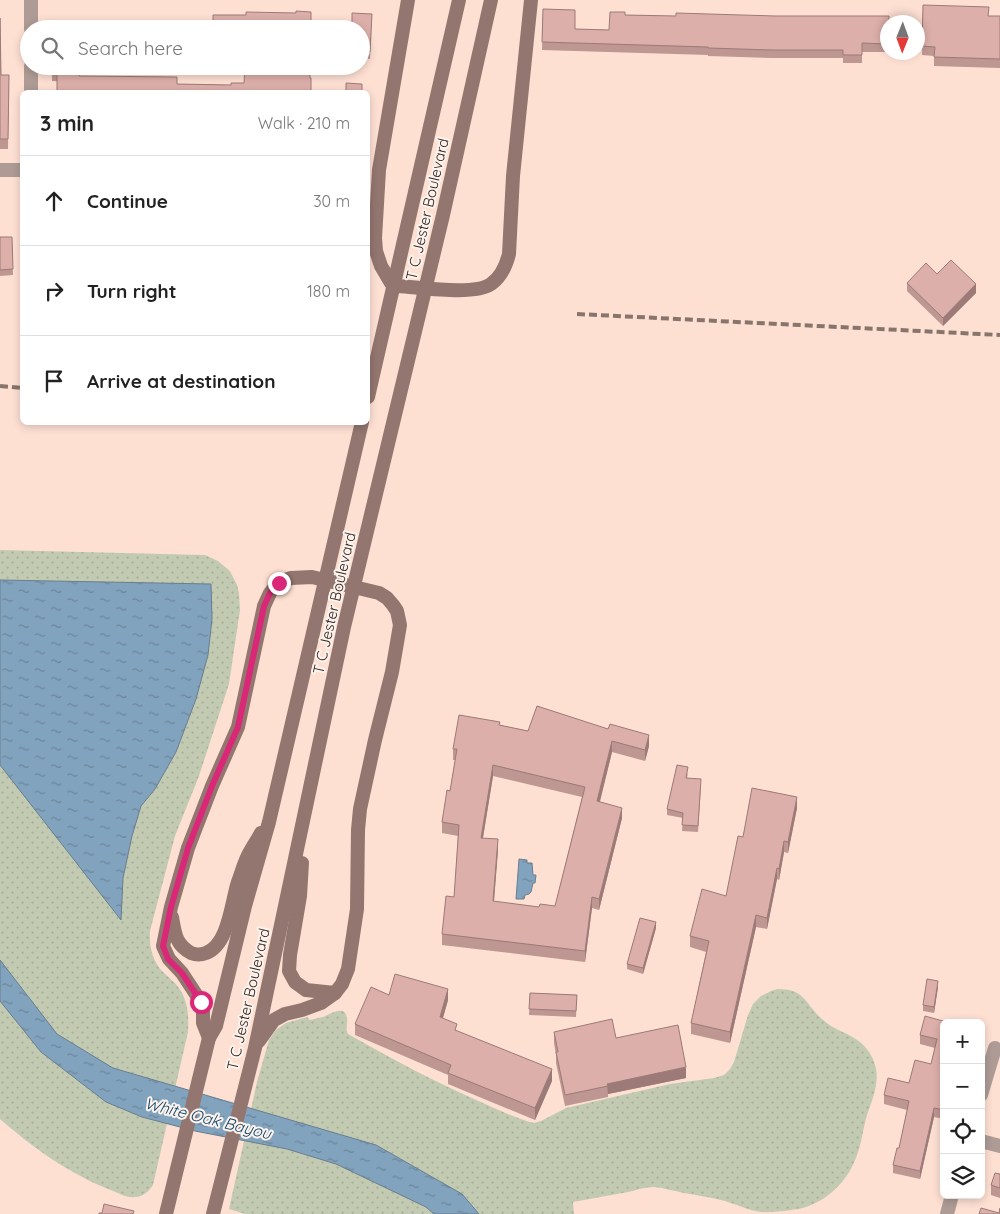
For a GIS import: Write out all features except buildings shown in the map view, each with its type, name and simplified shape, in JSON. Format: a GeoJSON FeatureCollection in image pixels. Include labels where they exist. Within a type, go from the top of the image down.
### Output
{"type":"FeatureCollection","features":[{"type":"Feature","properties":{"kind":"main road"},"geometry":{"type":"LineString","coordinates":[[408,0],[373,170],[376,250],[391,283],[398,286],[450,290],[475,290],[491,284],[502,273],[509,254],[513,176],[531,0]]}},
{"type":"Feature","properties":{"kind":"main road","name":"T C Jester Boulevard"},"geometry":{"type":"LineString","coordinates":[[370,388],[459,0]]}},
{"type":"Feature","properties":{"kind":"main road","name":"T C Jester Boulevard"},"geometry":{"type":"LineString","coordinates":[[214,1209],[255,1048],[344,627],[443,215],[491,0]]}},
{"type":"Feature","properties":{"kind":"main road","name":"T C Jester Boulevard"},"geometry":{"type":"LineString","coordinates":[[166,1214],[209,1038],[216,1026],[245,906],[269,822],[361,425]]}},
{"type":"Feature","properties":{"kind":"main road"},"geometry":{"type":"LineString","coordinates":[[209,1038],[203,1023],[201,1002],[182,973],[168,959],[163,946],[171,907],[188,848],[238,727],[264,606],[274,588],[285,580],[312,577],[379,593],[387,598],[397,611],[400,626],[392,672],[360,809],[357,909],[348,969],[342,984],[335,993],[321,1003],[285,1014],[274,1020],[255,1048]]}},
{"type":"Feature","properties":{"kind":"main road"},"geometry":{"type":"LineString","coordinates":[[304,819],[300,896],[289,971],[294,982],[306,990],[335,993]]}},
{"type":"Feature","properties":{"kind":"main road"},"geometry":{"type":"LineString","coordinates":[[171,907],[176,938],[181,946],[192,954],[200,955],[213,950],[218,945],[225,931],[238,883],[250,850],[269,822]]}},
{"type":"Feature","properties":{"kind":"street"},"geometry":{"type":"LineString","coordinates":[[31,0],[31,20]]}},
{"type":"Feature","properties":{"kind":"street"},"geometry":{"type":"LineString","coordinates":[[31,75],[31,90]]}},
{"type":"Feature","properties":{"kind":"street"},"geometry":{"type":"LineString","coordinates":[[0,170],[20,170]]}},
{"type":"Feature","properties":{"kind":"street"},"geometry":{"type":"LineString","coordinates":[[985,1081],[994,1048]]}},
{"type":"Feature","properties":{"kind":"street"},"geometry":{"type":"LineString","coordinates":[[985,1142],[1000,1146]]}},
{"type":"Feature","properties":{"kind":"street"},"geometry":{"type":"LineString","coordinates":[[947,1214],[951,1199]]}},
{"type":"Feature","properties":{"kind":"green space"},"geometry":{"type":"Polygon","coordinates":[[[0,550],[205,555],[218,561],[230,571],[239,593],[240,610],[229,684],[199,776],[175,836],[150,931],[150,942],[156,962],[177,986],[186,1003],[188,1032],[153,1185],[146,1193],[138,1197],[129,1197],[97,1185],[67,1169],[39,1150],[0,1119],[0,550]]]}},
{"type":"Feature","properties":{"kind":"green space"},"geometry":{"type":"Polygon","coordinates":[[[777,989],[794,991],[799,994],[822,1019],[862,1043],[875,1064],[877,1079],[859,1150],[849,1172],[831,1193],[806,1207],[784,1211],[761,1212],[726,1201],[654,1187],[573,1202],[574,1214],[245,1214],[229,1209],[257,1082],[269,1040],[276,1030],[286,1023],[307,1017],[310,1020],[323,1017],[337,1011],[343,1012],[347,1018],[348,1034],[398,1062],[449,1087],[508,1114],[534,1123],[566,1108],[670,1084],[724,1075],[734,1062],[753,1004],[761,996],[777,989]]]}},
{"type":"Feature","properties":{"kind":"water"},"geometry":{"type":"Polygon","coordinates":[[[0,580],[211,584],[212,619],[208,655],[196,699],[176,752],[155,789],[141,806],[123,878],[121,920],[0,765],[0,580]]]}},
{"type":"Feature","properties":{"kind":"water"},"geometry":{"type":"Polygon","coordinates":[[[519,859],[532,863],[533,875],[536,875],[531,892],[525,895],[524,899],[516,899],[519,859]]]}},
{"type":"Feature","properties":{"kind":"water","name":"White Oak Bayou"},"geometry":{"type":"Polygon","coordinates":[[[0,960],[57,1034],[113,1068],[376,1145],[462,1194],[479,1214],[434,1214],[426,1207],[336,1164],[287,1149],[195,1131],[142,1117],[106,1102],[41,1052],[0,1001],[0,960]]]}},
{"type":"Feature","properties":{"kind":"railway"},"geometry":{"type":"LineString","coordinates":[[577,314],[1000,335]]}},
{"type":"Feature","properties":{"kind":"railway"},"geometry":{"type":"LineString","coordinates":[[0,386],[20,388]]}},
{"type":"Feature","properties":{"kind":"route"},"geometry":{"type":"LineString","coordinates":[[201,1002],[182,973],[168,959],[163,946],[171,907],[188,848],[238,727],[264,606],[270,593],[279,583]]}}]}
